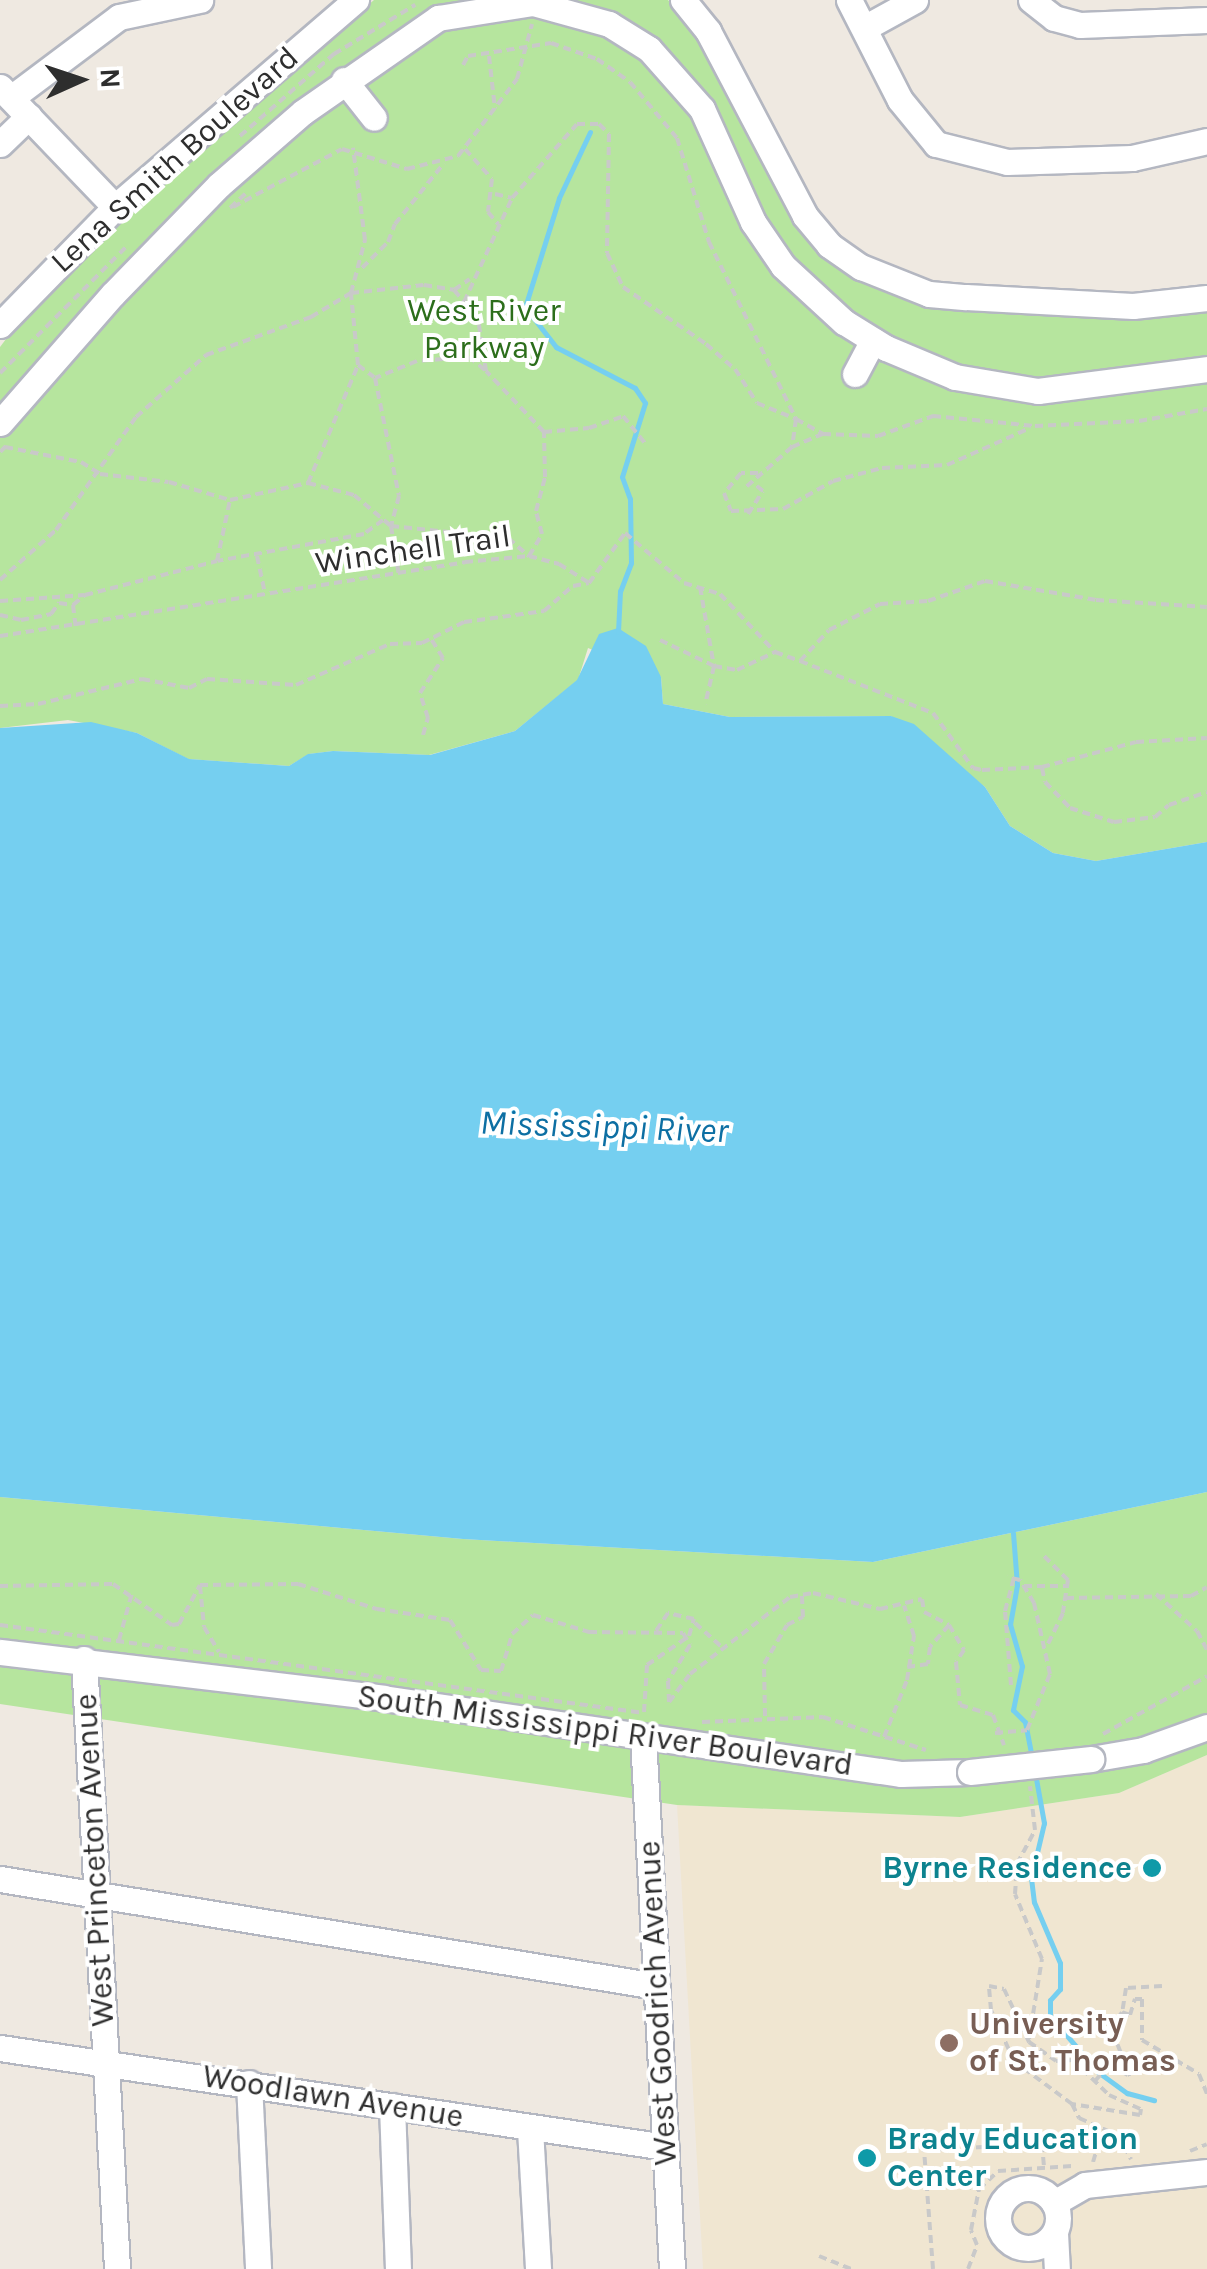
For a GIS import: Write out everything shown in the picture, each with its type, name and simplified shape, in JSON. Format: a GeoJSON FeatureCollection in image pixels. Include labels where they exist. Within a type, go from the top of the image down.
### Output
{"type":"FeatureCollection","features":[{"type":"Feature","properties":{"kind":"street"},"geometry":{"type":"LineString","coordinates":[[0,144],[13,100],[120,17],[200,0]]}},
{"type":"Feature","properties":{"kind":"street","name":"Lena Smith Boulevard"},"geometry":{"type":"LineString","coordinates":[[0,326],[116,206],[356,0]]}},
{"type":"Feature","properties":{"kind":"street"},"geometry":{"type":"LineString","coordinates":[[683,0],[708,31],[805,216],[829,245],[860,266],[948,296],[1133,306],[1207,298]]}},
{"type":"Feature","properties":{"kind":"street"},"geometry":{"type":"LineString","coordinates":[[849,0],[914,123],[936,144],[972,157],[1132,158],[1207,141]]}},
{"type":"Feature","properties":{"kind":"street"},"geometry":{"type":"LineString","coordinates":[[866,27],[915,0]]}},
{"type":"Feature","properties":{"kind":"street"},"geometry":{"type":"LineString","coordinates":[[1031,0],[1054,18],[1080,25],[1207,20]]}},
{"type":"Feature","properties":{"kind":"street"},"geometry":{"type":"LineString","coordinates":[[3,435],[219,185],[344,80],[438,18],[502,5],[609,24],[678,78],[702,109],[741,200],[783,266],[873,340],[955,377],[1038,391],[1207,369]]}},
{"type":"Feature","properties":{"kind":"street"},"geometry":{"type":"LineString","coordinates":[[344,80],[374,118]]}},
{"type":"Feature","properties":{"kind":"street"},"geometry":{"type":"LineString","coordinates":[[13,100],[116,206]]}},
{"type":"Feature","properties":{"kind":"street"},"geometry":{"type":"LineString","coordinates":[[855,374],[873,340]]}},
{"type":"Feature","properties":{"kind":"street","name":"South Mississippi River Boulevard"},"geometry":{"type":"LineString","coordinates":[[0,1652],[84,1658],[644,1725],[901,1774],[970,1772],[1090,1749],[1142,1750],[1207,1727]]}},
{"type":"Feature","properties":{"kind":"street","name":"West Princeton Avenue"},"geometry":{"type":"LineString","coordinates":[[84,1658],[118,2269]]}},
{"type":"Feature","properties":{"kind":"street","name":"West Goodrich Avenue"},"geometry":{"type":"LineString","coordinates":[[644,1725],[672,2269]]}},
{"type":"Feature","properties":{"kind":"street"},"geometry":{"type":"LineString","coordinates":[[0,1879],[656,1986]]}},
{"type":"Feature","properties":{"kind":"street","name":"Woodlawn Avenue"},"geometry":{"type":"LineString","coordinates":[[0,2048],[666,2147]]}},
{"type":"Feature","properties":{"kind":"street"},"geometry":{"type":"LineString","coordinates":[[248,2082],[258,2269]]}},
{"type":"Feature","properties":{"kind":"street"},"geometry":{"type":"LineString","coordinates":[[392,2106],[398,2269]]}},
{"type":"Feature","properties":{"kind":"street"},"geometry":{"type":"LineString","coordinates":[[530,2128],[538,2269]]}},
{"type":"Feature","properties":{"kind":"street"},"geometry":{"type":"LineString","coordinates":[[1054,2203],[1085,2185],[1207,2172]]}},
{"type":"Feature","properties":{"kind":"street"},"geometry":{"type":"LineString","coordinates":[[1055,2232],[1040,2246],[1020,2248],[1004,2236],[997,2218],[1003,2200],[1019,2189],[1038,2190],[1054,2203],[1058,2269]]}},
{"type":"Feature","properties":{"kind":"path"},"geometry":{"type":"LineString","coordinates":[[518,24],[546,14]]}},
{"type":"Feature","properties":{"kind":"path"},"geometry":{"type":"LineString","coordinates":[[362,268],[388,242],[394,224],[444,162],[465,149],[495,109],[546,14]]}},
{"type":"Feature","properties":{"kind":"path"},"geometry":{"type":"LineString","coordinates":[[463,65],[468,56],[488,56],[551,42],[597,60],[630,82],[678,138],[709,242],[796,419],[792,448]]}},
{"type":"Feature","properties":{"kind":"path"},"geometry":{"type":"LineString","coordinates":[[488,56],[495,109]]}},
{"type":"Feature","properties":{"kind":"path"},"geometry":{"type":"LineString","coordinates":[[464,302],[470,279],[512,198],[568,131],[577,124],[599,124],[613,151],[604,203],[607,253],[623,286],[720,356],[757,403],[824,434]]}},
{"type":"Feature","properties":{"kind":"path"},"geometry":{"type":"LineString","coordinates":[[257,182],[228,209],[353,148],[407,169],[444,162]]}},
{"type":"Feature","properties":{"kind":"path"},"geometry":{"type":"LineString","coordinates":[[308,483],[358,365],[352,293],[362,268],[365,240],[353,148]]}},
{"type":"Feature","properties":{"kind":"path"},"geometry":{"type":"LineString","coordinates":[[465,149],[492,179],[494,194],[488,212],[498,224]]}},
{"type":"Feature","properties":{"kind":"path"},"geometry":{"type":"LineString","coordinates":[[494,194],[512,198]]}},
{"type":"Feature","properties":{"kind":"path"},"geometry":{"type":"LineString","coordinates":[[0,580],[56,530],[100,474],[136,417],[206,355],[311,316],[352,293],[403,285],[454,290],[470,279]]}},
{"type":"Feature","properties":{"kind":"path"},"geometry":{"type":"LineString","coordinates":[[454,290],[478,319],[486,370]]}},
{"type":"Feature","properties":{"kind":"path"},"geometry":{"type":"LineString","coordinates":[[3,435],[82,462],[100,474],[169,482],[230,500],[308,483],[354,495],[391,526],[508,538],[529,556],[542,534],[536,511],[545,477],[544,432],[486,370],[469,358],[416,361],[375,378]]}},
{"type":"Feature","properties":{"kind":"path"},"geometry":{"type":"LineString","coordinates":[[358,365],[375,378],[399,496],[391,526],[398,576]]}},
{"type":"Feature","properties":{"kind":"path"},"geometry":{"type":"LineString","coordinates":[[746,487],[792,448],[824,434],[878,436],[933,416],[1035,426],[1139,421],[1207,409]]}},
{"type":"Feature","properties":{"kind":"path"},"geometry":{"type":"LineString","coordinates":[[544,432],[589,428],[623,416],[645,443]]}},
{"type":"Feature","properties":{"kind":"path"},"geometry":{"type":"LineString","coordinates":[[760,473],[741,473],[724,493],[731,511],[748,514],[783,509],[833,481],[882,468],[947,466],[1035,426]]}},
{"type":"Feature","properties":{"kind":"path"},"geometry":{"type":"LineString","coordinates":[[748,514],[763,491],[752,482]]}},
{"type":"Feature","properties":{"kind":"path"},"geometry":{"type":"LineString","coordinates":[[217,561],[230,500]]}},
{"type":"Feature","properties":{"kind":"path"},"geometry":{"type":"LineString","coordinates":[[0,601],[85,594],[217,561],[364,534],[383,520]]}},
{"type":"Feature","properties":{"kind":"path"},"geometry":{"type":"LineString","coordinates":[[0,706],[142,678],[189,688],[207,679],[296,685],[390,644],[431,640],[464,622],[544,610],[573,586],[589,583],[625,533],[684,583],[720,594],[774,652],[933,714],[973,768],[1042,767],[1101,748],[1207,738]]}},
{"type":"Feature","properties":{"kind":"path"},"geometry":{"type":"LineString","coordinates":[[256,556],[265,592]]}},
{"type":"Feature","properties":{"kind":"path","name":"Winchell Trail"},"geometry":{"type":"LineString","coordinates":[[0,636],[76,628],[265,592],[529,556],[559,564],[589,583]]}},
{"type":"Feature","properties":{"kind":"path"},"geometry":{"type":"LineString","coordinates":[[800,661],[829,630],[880,604],[928,601],[985,581],[1096,600],[1207,607]]}},
{"type":"Feature","properties":{"kind":"path"},"geometry":{"type":"LineString","coordinates":[[700,588],[714,666],[705,704]]}},
{"type":"Feature","properties":{"kind":"path"},"geometry":{"type":"LineString","coordinates":[[73,605],[85,594]]}},
{"type":"Feature","properties":{"kind":"path"},"geometry":{"type":"LineString","coordinates":[[0,614],[22,620],[51,614],[59,603],[73,605]]}},
{"type":"Feature","properties":{"kind":"path"},"geometry":{"type":"LineString","coordinates":[[73,605],[76,628]]}},
{"type":"Feature","properties":{"kind":"path"},"geometry":{"type":"LineString","coordinates":[[423,735],[428,718],[420,693],[443,658],[431,640]]}},
{"type":"Feature","properties":{"kind":"path"},"geometry":{"type":"LineString","coordinates":[[660,640],[714,666],[737,670],[774,652]]}},
{"type":"Feature","properties":{"kind":"path"},"geometry":{"type":"LineString","coordinates":[[1042,767],[1046,782],[1070,808],[1114,822],[1155,816],[1207,792]]}},
{"type":"Feature","properties":{"kind":"path"},"geometry":{"type":"LineString","coordinates":[[1044,1556],[1068,1586],[1047,1646]]}},
{"type":"Feature","properties":{"kind":"path"},"geometry":{"type":"LineString","coordinates":[[1011,1685],[1005,1610],[1010,1577],[1024,1586],[1068,1586]]}},
{"type":"Feature","properties":{"kind":"path"},"geometry":{"type":"LineString","coordinates":[[0,1586],[114,1584],[132,1593],[172,1625],[179,1624],[200,1585]]}},
{"type":"Feature","properties":{"kind":"path"},"geometry":{"type":"LineString","coordinates":[[200,1585],[298,1584],[377,1609],[450,1620],[481,1670],[501,1671],[512,1634],[533,1614],[589,1632],[689,1636]]}},
{"type":"Feature","properties":{"kind":"path"},"geometry":{"type":"LineString","coordinates":[[200,1585],[204,1628],[219,1652]]}},
{"type":"Feature","properties":{"kind":"path"},"geometry":{"type":"LineString","coordinates":[[995,1733],[1027,1730],[1050,1674],[1047,1646],[1024,1586]]}},
{"type":"Feature","properties":{"kind":"path"},"geometry":{"type":"LineString","coordinates":[[1066,1598],[1095,1602],[1156,1594],[1191,1596],[1207,1587]]}},
{"type":"Feature","properties":{"kind":"path"},"geometry":{"type":"LineString","coordinates":[[119,1640],[132,1593]]}},
{"type":"Feature","properties":{"kind":"path"},"geometry":{"type":"LineString","coordinates":[[1156,1594],[1197,1631],[1207,1650]]}},
{"type":"Feature","properties":{"kind":"path"},"geometry":{"type":"LineString","coordinates":[[695,1623],[666,1702],[758,1616],[802,1595],[880,1609],[922,1599],[924,1612],[949,1625],[964,1650],[956,1662],[960,1705],[993,1716],[995,1733],[1006,1749]]}},
{"type":"Feature","properties":{"kind":"path"},"geometry":{"type":"LineString","coordinates":[[766,1717],[764,1664],[787,1625],[803,1616],[802,1595]]}},
{"type":"Feature","properties":{"kind":"path"},"geometry":{"type":"LineString","coordinates":[[884,1737],[914,1636],[904,1606]]}},
{"type":"Feature","properties":{"kind":"path"},"geometry":{"type":"LineString","coordinates":[[655,1632],[668,1613],[691,1614],[695,1623],[724,1650]]}},
{"type":"Feature","properties":{"kind":"path"},"geometry":{"type":"LineString","coordinates":[[0,1625],[219,1652],[644,1725],[660,1716]]}},
{"type":"Feature","properties":{"kind":"path"},"geometry":{"type":"LineString","coordinates":[[907,1667],[928,1664],[930,1648],[949,1625]]}},
{"type":"Feature","properties":{"kind":"path"},"geometry":{"type":"LineString","coordinates":[[644,1725],[647,1665],[689,1636]]}},
{"type":"Feature","properties":{"kind":"path"},"geometry":{"type":"LineString","coordinates":[[1090,1749],[1207,1676]]}},
{"type":"Feature","properties":{"kind":"path"},"geometry":{"type":"LineString","coordinates":[[692,1724],[766,1717],[823,1717],[936,1752]]}},
{"type":"Feature","properties":{"kind":"path"},"geometry":{"type":"LineString","coordinates":[[1029,2042],[1042,1959],[1015,1894],[1018,1864],[1036,1830],[1030,1781]]}},
{"type":"Feature","properties":{"kind":"path"},"geometry":{"type":"LineString","coordinates":[[990,1986],[1004,1989],[1029,2042],[1056,2061],[1073,2060],[1094,2081],[1141,2109],[1140,2115],[1072,2104],[1014,2062],[991,2010],[990,1986]]}},
{"type":"Feature","properties":{"kind":"path"},"geometry":{"type":"LineString","coordinates":[[1122,2012],[1130,2015],[1138,1998],[1137,1986]]}},
{"type":"Feature","properties":{"kind":"path"},"geometry":{"type":"LineString","coordinates":[[1094,2081],[1109,2064],[1129,2078],[1111,2028],[1122,2012],[1124,1990],[1162,1986]]}},
{"type":"Feature","properties":{"kind":"path"},"geometry":{"type":"LineString","coordinates":[[1138,1998],[1143,2003],[1142,2040],[1199,2074],[1207,2094]]}},
{"type":"Feature","properties":{"kind":"path"},"geometry":{"type":"LineString","coordinates":[[1072,2104],[1079,2118],[1108,2131],[1110,2141],[1130,2154]]}},
{"type":"Feature","properties":{"kind":"path"},"geometry":{"type":"LineString","coordinates":[[1094,2155],[1110,2141]]}},
{"type":"Feature","properties":{"kind":"path"},"geometry":{"type":"LineString","coordinates":[[933,2269],[924,2150],[1042,2144],[1044,2167],[998,2171],[979,2189],[971,2220],[978,2246],[968,2269]]}},
{"type":"Feature","properties":{"kind":"path"},"geometry":{"type":"LineString","coordinates":[[926,2179],[979,2189]]}},
{"type":"Feature","properties":{"kind":"path"},"geometry":{"type":"LineString","coordinates":[[819,2256],[851,2269]]}},
{"type":"Feature","properties":{"kind":"shaded area","name":"University of St. Thomas"},"geometry":{"type":"Polygon","coordinates":[[[1207,1755],[1207,2269],[703,2269],[677,1805],[960,1817],[1119,1793],[1207,1755]]]}},
{"type":"Feature","properties":{"kind":"green space","name":"West River Parkway"},"geometry":{"type":"Polygon","coordinates":[[[374,0],[668,0],[698,37],[796,223],[855,276],[927,305],[1133,317],[1207,310],[1207,842],[1096,861],[1053,853],[1010,826],[985,787],[891,716],[730,717],[663,704],[661,677],[588,648],[578,680],[515,731],[429,755],[333,751],[309,754],[289,766],[188,759],[137,733],[68,720],[0,728],[0,347],[28,310],[176,169],[374,0]]]}},
{"type":"Feature","properties":{"kind":"green space"},"geometry":{"type":"Polygon","coordinates":[[[1207,1492],[1207,1755],[1119,1793],[960,1817],[677,1805],[0,1704],[0,1497],[463,1539],[873,1562],[1207,1492]]]}},
{"type":"Feature","properties":{"kind":"water","name":"Mississippi River"},"geometry":{"type":"Polygon","coordinates":[[[618,628],[646,646],[661,677],[663,704],[730,717],[891,716],[914,724],[985,787],[1010,826],[1053,853],[1096,861],[1207,842],[1207,1492],[873,1562],[463,1539],[0,1497],[0,728],[91,722],[137,733],[189,759],[289,766],[308,754],[333,751],[430,755],[515,731],[577,680],[599,634],[618,628]]]}},
{"type":"Feature","properties":{"kind":"waterway"},"geometry":{"type":"LineString","coordinates":[[590,132],[559,198],[525,307],[556,347],[635,388],[645,403],[622,477],[630,499],[631,563],[620,591],[618,632]]}},
{"type":"Feature","properties":{"kind":"waterway"},"geometry":{"type":"LineString","coordinates":[[1013,1533],[1017,1585],[1010,1624],[1022,1666],[1013,1710],[1025,1722],[1032,1757]]}},
{"type":"Feature","properties":{"kind":"waterway"},"geometry":{"type":"LineString","coordinates":[[1035,1773],[1044,1823],[1031,1878],[1034,1902],[1060,1963],[1060,1989],[1050,2000],[1050,2016],[1098,2072],[1127,2093],[1154,2100]]}},
{"type":"Feature","properties":{"kind":"place","name":"Byrne Residence"},"geometry":{"type":"Point","coordinates":[1152,1868]}},
{"type":"Feature","properties":{"kind":"place","name":"University of St. Thomas"},"geometry":{"type":"Point","coordinates":[949,2043]}},
{"type":"Feature","properties":{"kind":"place","name":"Brady Education Center"},"geometry":{"type":"Point","coordinates":[867,2158]}}]}
